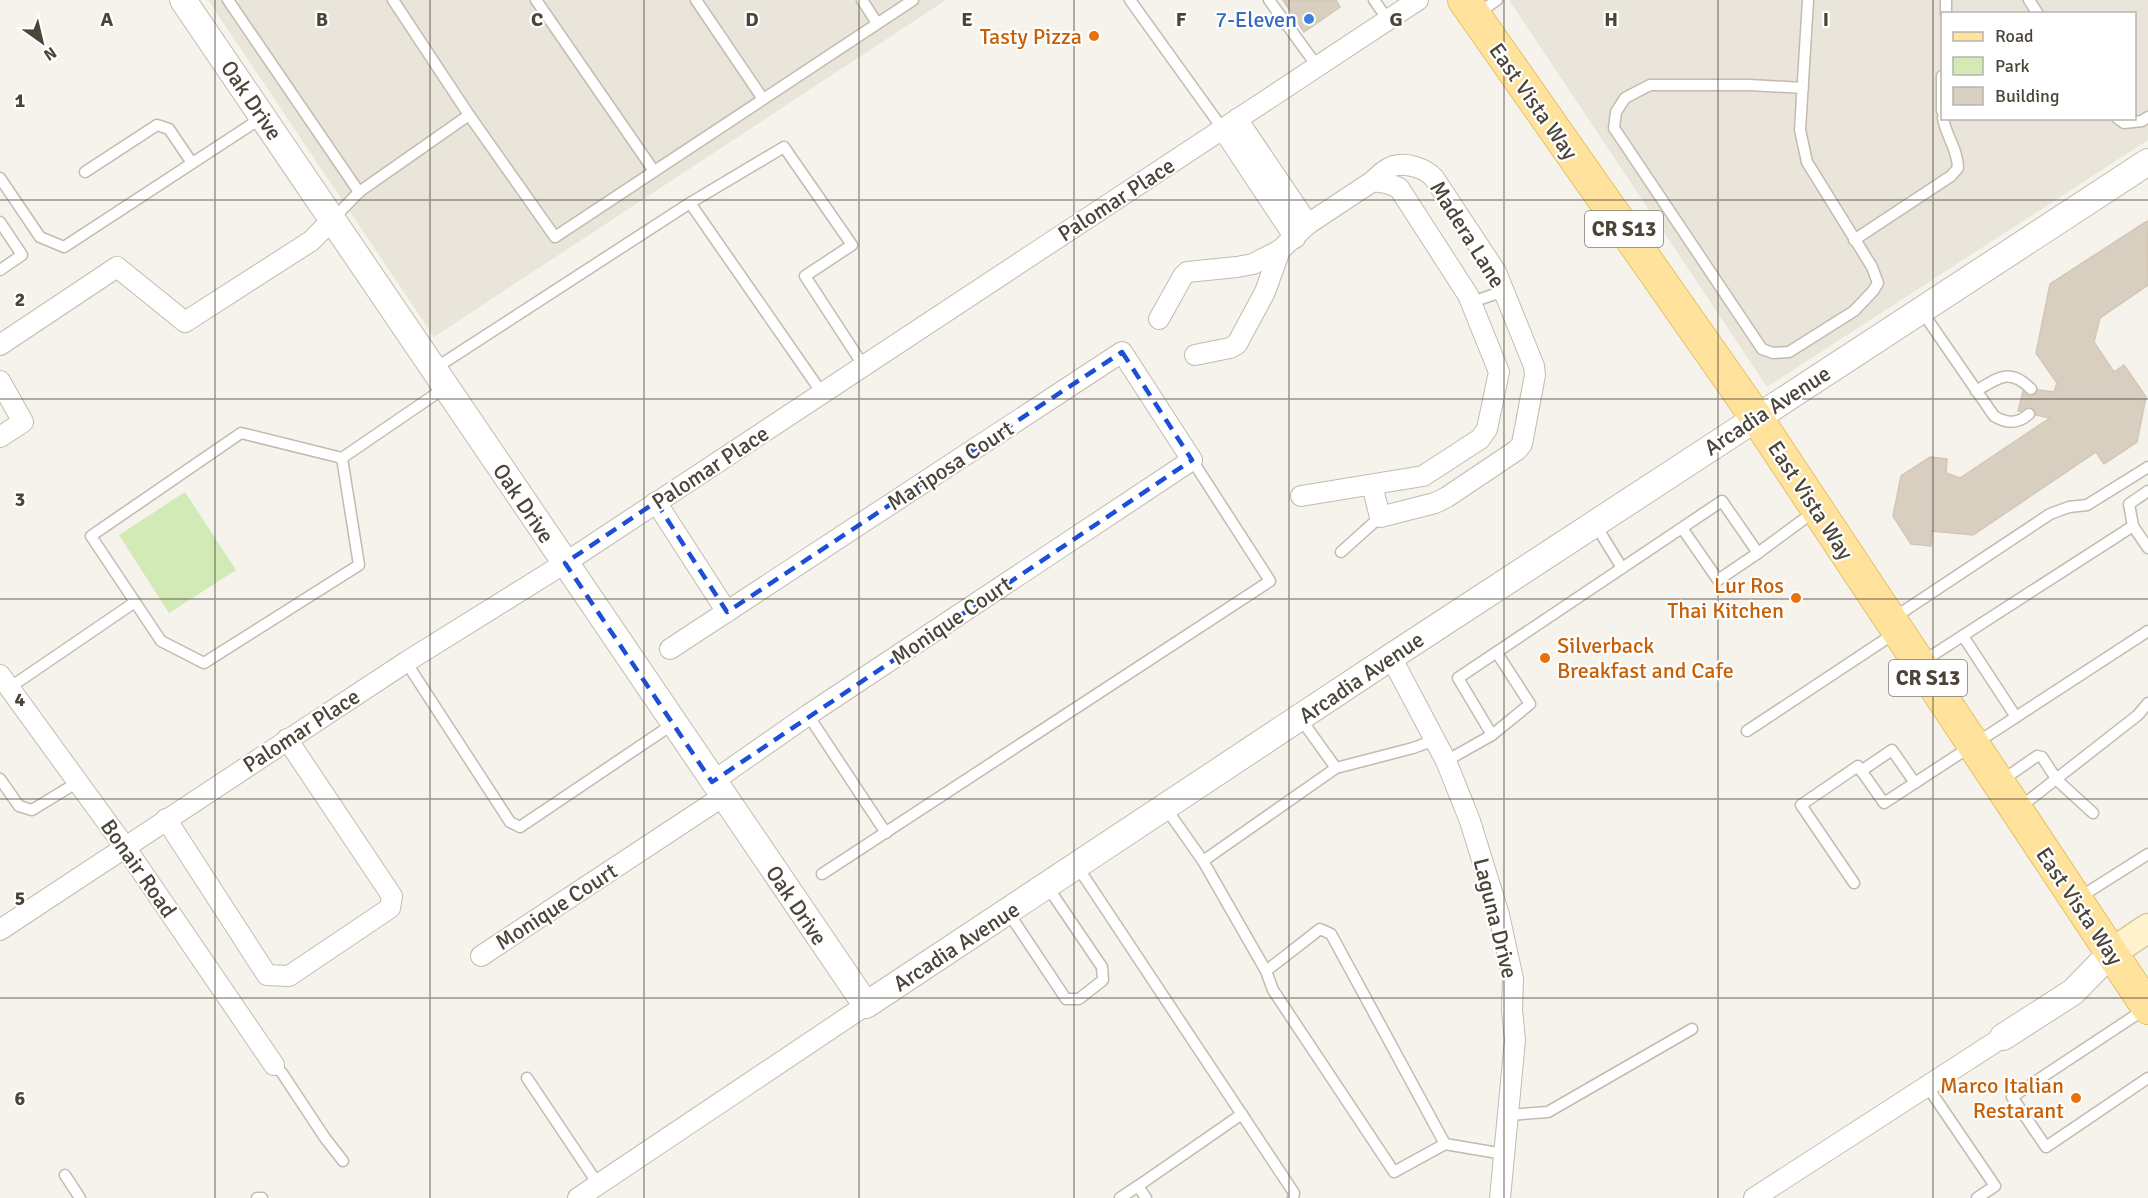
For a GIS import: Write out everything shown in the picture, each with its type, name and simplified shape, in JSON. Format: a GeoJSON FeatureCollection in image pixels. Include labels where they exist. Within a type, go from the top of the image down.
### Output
{"type":"FeatureCollection","features":[{"type":"Feature","properties":{"kind":"main road","name":"East Vista Way"},"geometry":{"type":"LineString","coordinates":[[1478,5],[1756,417],[2148,1008]]}},
{"type":"Feature","properties":{"kind":"main road"},"geometry":{"type":"LineString","coordinates":[[2111,953],[2148,928]]}},
{"type":"Feature","properties":{"kind":"street","name":"Oak Drive"},"geometry":{"type":"LineString","coordinates":[[183,0],[717,789],[866,1005]]}},
{"type":"Feature","properties":{"kind":"street","name":"Palomar Place"},"geometry":{"type":"LineString","coordinates":[[0,930],[405,662],[565,562],[1418,0]]}},
{"type":"Feature","properties":{"kind":"street"},"geometry":{"type":"LineString","coordinates":[[1195,356],[1230,348],[1236,344],[1294,237],[1230,124]]}},
{"type":"Feature","properties":{"kind":"street","name":"Arcadia Avenue"},"geometry":{"type":"LineString","coordinates":[[578,1198],[1391,657],[2148,162]]}},
{"type":"Feature","properties":{"kind":"street","name":"Madera Lane"},"geometry":{"type":"LineString","coordinates":[[1158,319],[1187,272],[1245,266],[1294,237],[1385,170],[1394,166],[1404,165],[1429,172],[1496,272],[1534,366],[1535,375],[1522,444],[1516,450],[1447,497],[1423,507],[1380,517]]}},
{"type":"Feature","properties":{"kind":"street","name":"Madera Lane"},"geometry":{"type":"LineString","coordinates":[[1301,496],[1423,476],[1485,434],[1499,372],[1472,302],[1399,188],[1373,181]]}},
{"type":"Feature","properties":{"kind":"street"},"geometry":{"type":"LineString","coordinates":[[0,345],[117,267],[185,322],[311,241],[333,219]]}},
{"type":"Feature","properties":{"kind":"street","name":"Mariposa Court"},"geometry":{"type":"LineString","coordinates":[[670,649],[1122,352],[1192,460]]}},
{"type":"Feature","properties":{"kind":"street"},"geometry":{"type":"LineString","coordinates":[[0,381],[23,422],[0,437]]}},
{"type":"Feature","properties":{"kind":"street","name":"Monique Court"},"geometry":{"type":"LineString","coordinates":[[481,956],[717,789],[808,715],[1192,460]]}},
{"type":"Feature","properties":{"kind":"street"},"geometry":{"type":"LineString","coordinates":[[1372,485],[1380,517]]}},
{"type":"Feature","properties":{"kind":"street"},"geometry":{"type":"LineString","coordinates":[[656,502],[727,612]]}},
{"type":"Feature","properties":{"kind":"street","name":"Laguna Drive"},"geometry":{"type":"LineString","coordinates":[[1391,657],[1446,761],[1470,821],[1496,904],[1513,979],[1512,1010],[1515,1040],[1500,1198]]}},
{"type":"Feature","properties":{"kind":"street","name":"Bonair Road"},"geometry":{"type":"LineString","coordinates":[[5,682],[125,847],[274,1065]]}},
{"type":"Feature","properties":{"kind":"street"},"geometry":{"type":"LineString","coordinates":[[166,819],[267,975],[289,976],[390,908],[392,896],[287,740]]}},
{"type":"Feature","properties":{"kind":"street"},"geometry":{"type":"LineString","coordinates":[[1754,1198],[2073,992],[2111,953]]}},
{"type":"Feature","properties":{"kind":"lane"},"geometry":{"type":"LineString","coordinates":[[228,0],[359,192]]}},
{"type":"Feature","properties":{"kind":"lane"},"geometry":{"type":"LineString","coordinates":[[393,0],[469,115],[555,237],[913,0]]}},
{"type":"Feature","properties":{"kind":"lane"},"geometry":{"type":"LineString","coordinates":[[536,0],[654,171]]}},
{"type":"Feature","properties":{"kind":"lane"},"geometry":{"type":"LineString","coordinates":[[696,0],[763,99]]}},
{"type":"Feature","properties":{"kind":"lane"},"geometry":{"type":"LineString","coordinates":[[862,0],[877,23]]}},
{"type":"Feature","properties":{"kind":"lane"},"geometry":{"type":"LineString","coordinates":[[1130,0],[1230,124]]}},
{"type":"Feature","properties":{"kind":"lane"},"geometry":{"type":"LineString","coordinates":[[1269,0],[1317,66]]}},
{"type":"Feature","properties":{"kind":"lane"},"geometry":{"type":"LineString","coordinates":[[1374,0],[1388,20]]}},
{"type":"Feature","properties":{"kind":"lane"},"geometry":{"type":"LineString","coordinates":[[1803,88],[1749,85],[1650,85],[1625,98],[1616,112],[1614,128],[1762,349],[1773,353],[1789,352],[1854,311],[1878,283],[1872,267],[1807,162],[1800,130],[1803,88],[1808,0]]}},
{"type":"Feature","properties":{"kind":"lane"},"geometry":{"type":"LineString","coordinates":[[333,219],[359,192],[469,115]]}},
{"type":"Feature","properties":{"kind":"lane"},"geometry":{"type":"LineString","coordinates":[[0,178],[40,237],[64,246],[263,117]]}},
{"type":"Feature","properties":{"kind":"lane"},"geometry":{"type":"LineString","coordinates":[[2120,120],[2124,123],[2142,121],[2148,117]]}},
{"type":"Feature","properties":{"kind":"lane"},"geometry":{"type":"LineString","coordinates":[[1854,240],[1951,176],[1958,168],[1958,159],[1943,120]]}},
{"type":"Feature","properties":{"kind":"lane"},"geometry":{"type":"LineString","coordinates":[[85,172],[158,125],[169,129],[192,164]]}},
{"type":"Feature","properties":{"kind":"lane"},"geometry":{"type":"LineString","coordinates":[[342,458],[440,378],[465,349],[690,203],[784,147],[852,245],[805,276],[863,365]]}},
{"type":"Feature","properties":{"kind":"lane"},"geometry":{"type":"LineString","coordinates":[[690,203],[822,393]]}},
{"type":"Feature","properties":{"kind":"lane"},"geometry":{"type":"LineString","coordinates":[[0,222],[22,255],[0,270]]}},
{"type":"Feature","properties":{"kind":"lane"},"geometry":{"type":"LineString","coordinates":[[1472,302],[1504,291]]}},
{"type":"Feature","properties":{"kind":"lane"},"geometry":{"type":"LineString","coordinates":[[1921,310],[1994,416],[2002,422],[2013,423],[2029,414]]}},
{"type":"Feature","properties":{"kind":"lane"},"geometry":{"type":"LineString","coordinates":[[1976,391],[1999,377],[2007,376],[2017,378],[2031,389]]}},
{"type":"Feature","properties":{"kind":"lane"},"geometry":{"type":"LineString","coordinates":[[241,434],[342,458],[359,565],[204,663],[161,641],[91,536],[241,434]]}},
{"type":"Feature","properties":{"kind":"lane"},"geometry":{"type":"LineString","coordinates":[[822,874],[1269,581],[1192,460]]}},
{"type":"Feature","properties":{"kind":"lane"},"geometry":{"type":"LineString","coordinates":[[1747,731],[2050,514],[2069,507],[2087,505],[2148,467]]}},
{"type":"Feature","properties":{"kind":"lane"},"geometry":{"type":"LineString","coordinates":[[2148,491],[2129,504],[2133,526],[2148,548]]}},
{"type":"Feature","properties":{"kind":"lane"},"geometry":{"type":"LineString","coordinates":[[1492,735],[1458,678],[1722,501],[1758,553]]}},
{"type":"Feature","properties":{"kind":"lane"},"geometry":{"type":"LineString","coordinates":[[1682,528],[1718,580],[1817,509]]}},
{"type":"Feature","properties":{"kind":"lane"},"geometry":{"type":"LineString","coordinates":[[1341,552],[1380,517]]}},
{"type":"Feature","properties":{"kind":"lane"},"geometry":{"type":"LineString","coordinates":[[1595,523],[1622,568]]}},
{"type":"Feature","properties":{"kind":"lane"},"geometry":{"type":"LineString","coordinates":[[1919,664],[2133,526]]}},
{"type":"Feature","properties":{"kind":"lane"},"geometry":{"type":"LineString","coordinates":[[5,682],[135,602]]}},
{"type":"Feature","properties":{"kind":"lane"},"geometry":{"type":"LineString","coordinates":[[1854,883],[1801,804],[1858,766],[1884,803],[2148,632]]}},
{"type":"Feature","properties":{"kind":"lane"},"geometry":{"type":"LineString","coordinates":[[1963,636],[2016,717]]}},
{"type":"Feature","properties":{"kind":"lane"},"geometry":{"type":"LineString","coordinates":[[1446,761],[1492,735],[1530,704],[1497,653]]}},
{"type":"Feature","properties":{"kind":"lane"},"geometry":{"type":"LineString","coordinates":[[405,662],[510,822],[520,827],[673,724]]}},
{"type":"Feature","properties":{"kind":"lane"},"geometry":{"type":"LineString","coordinates":[[2016,810],[2138,715],[2148,702]]}},
{"type":"Feature","properties":{"kind":"lane"},"geometry":{"type":"LineString","coordinates":[[808,715],[886,833]]}},
{"type":"Feature","properties":{"kind":"lane"},"geometry":{"type":"LineString","coordinates":[[1300,718],[1336,768]]}},
{"type":"Feature","properties":{"kind":"lane"},"geometry":{"type":"LineString","coordinates":[[1203,861],[1336,768],[1435,740]]}},
{"type":"Feature","properties":{"kind":"lane"},"geometry":{"type":"LineString","coordinates":[[1861,771],[1892,750],[1916,783]]}},
{"type":"Feature","properties":{"kind":"lane"},"geometry":{"type":"LineString","coordinates":[[1998,783],[2037,756],[2042,757],[2057,780],[2093,813]]}},
{"type":"Feature","properties":{"kind":"lane"},"geometry":{"type":"LineString","coordinates":[[0,779],[19,806],[32,810],[78,782]]}},
{"type":"Feature","properties":{"kind":"lane"},"geometry":{"type":"LineString","coordinates":[[1166,807],[1203,861],[1266,971],[1273,990],[1394,1172],[1445,1144],[1504,1154]]}},
{"type":"Feature","properties":{"kind":"lane"},"geometry":{"type":"LineString","coordinates":[[2076,900],[2148,854]]}},
{"type":"Feature","properties":{"kind":"lane"},"geometry":{"type":"LineString","coordinates":[[1077,866],[1294,1193],[1293,1198]]}},
{"type":"Feature","properties":{"kind":"lane"},"geometry":{"type":"LineString","coordinates":[[1008,912],[1065,999],[1078,999],[1103,980],[1102,967],[1046,886]]}},
{"type":"Feature","properties":{"kind":"lane"},"geometry":{"type":"LineString","coordinates":[[1266,971],[1320,929],[1331,934],[1445,1144]]}},
{"type":"Feature","properties":{"kind":"lane"},"geometry":{"type":"LineString","coordinates":[[2148,1008],[2012,1097],[2046,1147],[2148,1078]]}},
{"type":"Feature","properties":{"kind":"lane"},"geometry":{"type":"LineString","coordinates":[[1508,1115],[1548,1112],[1692,1029]]}},
{"type":"Feature","properties":{"kind":"lane"},"geometry":{"type":"LineString","coordinates":[[274,1065],[282,1073],[343,1161]]}},
{"type":"Feature","properties":{"kind":"lane"},"geometry":{"type":"LineString","coordinates":[[527,1078],[598,1184]]}},
{"type":"Feature","properties":{"kind":"lane"},"geometry":{"type":"LineString","coordinates":[[1928,1086],[1995,1186],[1977,1198]]}},
{"type":"Feature","properties":{"kind":"lane"},"geometry":{"type":"LineString","coordinates":[[1120,1198],[1242,1114]]}},
{"type":"Feature","properties":{"kind":"lane"},"geometry":{"type":"LineString","coordinates":[[65,1175],[80,1198]]}},
{"type":"Feature","properties":{"kind":"lane"},"geometry":{"type":"LineString","coordinates":[[1138,1186],[1146,1198]]}},
{"type":"Feature","properties":{"kind":"highlighted area"},"geometry":{"type":"Polygon","coordinates":[[[1122,352],[1192,460],[712,782],[565,563],[656,502],[727,612],[1122,352]]]}},
{"type":"Feature","properties":{"kind":"shaded area"},"geometry":{"type":"Polygon","coordinates":[[[208,0],[946,0],[434,337],[208,0]]]}},
{"type":"Feature","properties":{"kind":"shaded area"},"geometry":{"type":"Polygon","coordinates":[[[1509,0],[2148,0],[2148,140],[1767,387],[1509,0]]]}},
{"type":"Feature","properties":{"kind":"green space"},"geometry":{"type":"Polygon","coordinates":[[[185,492],[236,570],[169,613],[119,535],[185,492]]]}},
{"type":"Feature","properties":{"kind":"building","name":"7-Eleven"},"geometry":{"type":"Polygon","coordinates":[[[1283,0],[1336,0],[1340,7],[1304,32],[1283,0]]]}},
{"type":"Feature","properties":{"kind":"building"},"geometry":{"type":"Polygon","coordinates":[[[2147,221],[2148,285],[2100,318],[2094,342],[2114,372],[2124,365],[2146,397],[2137,442],[2104,464],[2096,452],[1973,535],[1932,531],[1931,546],[1911,544],[1893,516],[1901,476],[1930,457],[1947,459],[1946,473],[1960,478],[2050,418],[2018,411],[2024,388],[2054,392],[2057,383],[2036,353],[2050,284],[2147,221]]]}},
{"type":"Feature","properties":{"kind":"place","name":"7-Eleven"},"geometry":{"type":"Point","coordinates":[1309,19]}},
{"type":"Feature","properties":{"kind":"place","name":"Tasty Pizza"},"geometry":{"type":"Point","coordinates":[1094,36]}},
{"type":"Feature","properties":{"kind":"place","name":"Lur Ros Thai Kitchen"},"geometry":{"type":"Point","coordinates":[1796,598]}},
{"type":"Feature","properties":{"kind":"place","name":"Silverback Breakfast and Cafe"},"geometry":{"type":"Point","coordinates":[1545,658]}},
{"type":"Feature","properties":{"kind":"place","name":"Marco Italian Restarant"},"geometry":{"type":"Point","coordinates":[2076,1098]}}]}
